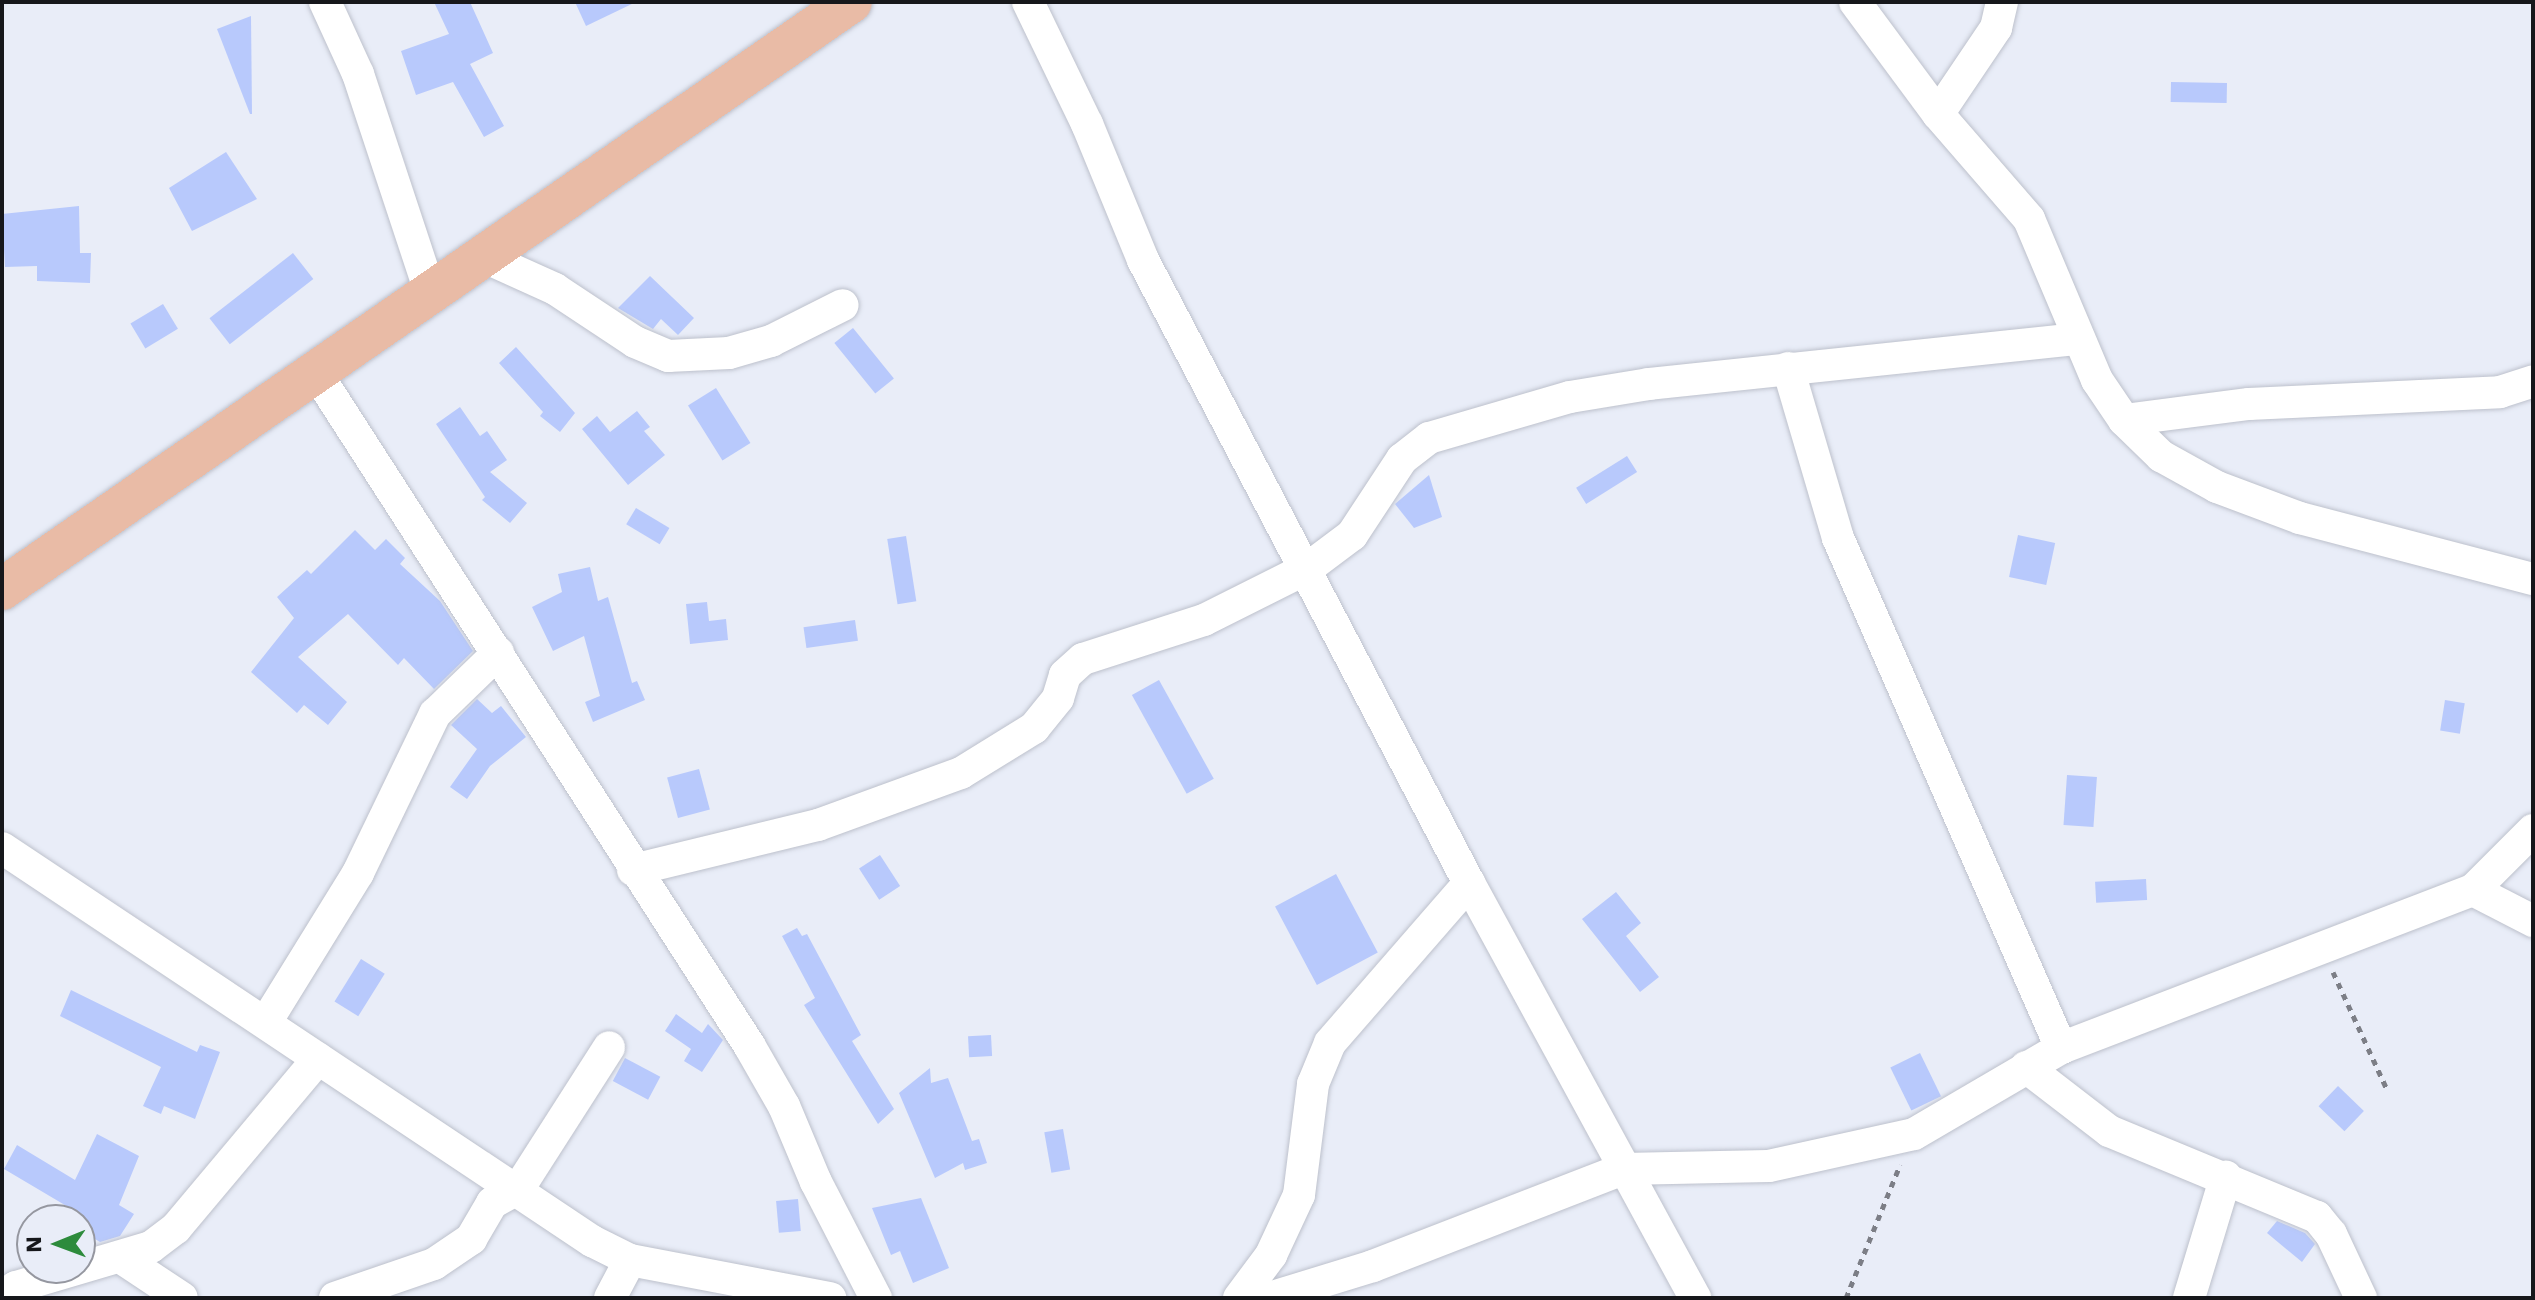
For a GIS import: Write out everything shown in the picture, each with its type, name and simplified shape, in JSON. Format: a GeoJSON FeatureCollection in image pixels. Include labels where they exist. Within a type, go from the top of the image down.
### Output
{"type":"FeatureCollection","features":[{"type":"Feature","properties":{"kind":"main road"},"geometry":{"type":"LineString","coordinates":[[2,589],[851,2]]}},
{"type":"Feature","properties":{"kind":"street"},"geometry":{"type":"LineString","coordinates":[[325,2],[358,74],[430,292]]}},
{"type":"Feature","properties":{"kind":"street"},"geometry":{"type":"LineString","coordinates":[[1028,2],[1087,124],[1143,260],[1308,568],[1469,883],[1695,1298]]}},
{"type":"Feature","properties":{"kind":"street"},"geometry":{"type":"LineString","coordinates":[[1855,2],[1938,114],[2029,219],[2079,339],[2124,420],[2161,456],[2217,487],[2300,518],[2533,579]]}},
{"type":"Feature","properties":{"kind":"street"},"geometry":{"type":"LineString","coordinates":[[1938,114],[1996,28],[2002,2]]}},
{"type":"Feature","properties":{"kind":"street"},"geometry":{"type":"LineString","coordinates":[[482,256],[555,289],[635,342],[668,356],[729,353],[771,341],[843,305]]}},
{"type":"Feature","properties":{"kind":"street"},"geometry":{"type":"LineString","coordinates":[[633,870],[818,825],[961,773],[1034,728],[1058,698],[1065,675],[1083,659],[1204,620],[1308,568],[1352,535],[1402,459],[1429,438],[1570,397],[1788,368],[2079,339]]}},
{"type":"Feature","properties":{"kind":"street"},"geometry":{"type":"LineString","coordinates":[[1788,368],[1838,538],[2061,1048]]}},
{"type":"Feature","properties":{"kind":"street"},"geometry":{"type":"LineString","coordinates":[[315,371],[411,527],[498,653],[784,1106],[816,1182],[876,1298]]}},
{"type":"Feature","properties":{"kind":"street"},"geometry":{"type":"LineString","coordinates":[[2124,420],[2249,404],[2485,394],[2533,381]]}},
{"type":"Feature","properties":{"kind":"street"},"geometry":{"type":"LineString","coordinates":[[266,1022],[358,873],[435,714],[498,653]]}},
{"type":"Feature","properties":{"kind":"street"},"geometry":{"type":"LineString","coordinates":[[1290,1296],[1623,1169],[1769,1166],[1914,1134],[2061,1048],[2473,890],[2533,830]]}},
{"type":"Feature","properties":{"kind":"street"},"geometry":{"type":"LineString","coordinates":[[2,848],[318,1059],[519,1188],[582,1235],[630,1260],[830,1298]]}},
{"type":"Feature","properties":{"kind":"street"},"geometry":{"type":"LineString","coordinates":[[1239,1298],[1271,1255],[1299,1195],[1313,1084],[1330,1043],[1469,883]]}},
{"type":"Feature","properties":{"kind":"street"},"geometry":{"type":"LineString","coordinates":[[2473,890],[2533,921]]}},
{"type":"Feature","properties":{"kind":"street"},"geometry":{"type":"LineString","coordinates":[[335,1298],[460,1249],[492,1203],[519,1188],[609,1047]]}},
{"type":"Feature","properties":{"kind":"street"},"geometry":{"type":"LineString","coordinates":[[2,1297],[16,1287],[151,1247],[176,1228],[318,1059]]}},
{"type":"Feature","properties":{"kind":"street"},"geometry":{"type":"LineString","coordinates":[[2026,1067],[2109,1131],[2226,1176],[2324,1222],[2361,1298]]}},
{"type":"Feature","properties":{"kind":"street"},"geometry":{"type":"LineString","coordinates":[[2189,1298],[2226,1176]]}},
{"type":"Feature","properties":{"kind":"street"},"geometry":{"type":"LineString","coordinates":[[120,1257],[182,1298]]}},
{"type":"Feature","properties":{"kind":"street"},"geometry":{"type":"LineString","coordinates":[[610,1298],[630,1260]]}},
{"type":"Feature","properties":{"kind":"path"},"geometry":{"type":"LineString","coordinates":[[2321,946],[2386,1087]]}},
{"type":"Feature","properties":{"kind":"path"},"geometry":{"type":"LineString","coordinates":[[1846,1298],[1914,1134]]}},
{"type":"Feature","properties":{"kind":"building"},"geometry":{"type":"Polygon","coordinates":[[[434,2],[470,2],[493,53],[470,64],[504,126],[484,137],[453,82],[416,95],[401,51],[449,34],[434,2]]]}},
{"type":"Feature","properties":{"kind":"building"},"geometry":{"type":"Polygon","coordinates":[[[575,2],[636,2],[586,26],[575,2]]]}},
{"type":"Feature","properties":{"kind":"building"},"geometry":{"type":"Polygon","coordinates":[[[251,16],[252,114],[250,114],[217,29],[251,16]]]}},
{"type":"Feature","properties":{"kind":"building"},"geometry":{"type":"Polygon","coordinates":[[[2171,82],[2227,83],[2227,103],[2171,102],[2171,82]]]}},
{"type":"Feature","properties":{"kind":"building"},"geometry":{"type":"Polygon","coordinates":[[[226,152],[257,199],[192,231],[169,188],[226,152]]]}},
{"type":"Feature","properties":{"kind":"building"},"geometry":{"type":"Polygon","coordinates":[[[79,206],[80,253],[91,253],[90,283],[37,281],[37,266],[5,267],[2,214],[79,206]]]}},
{"type":"Feature","properties":{"kind":"building"},"geometry":{"type":"Polygon","coordinates":[[[293,253],[313,279],[230,344],[209,318],[293,253]]]}},
{"type":"Feature","properties":{"kind":"building"},"geometry":{"type":"Polygon","coordinates":[[[650,276],[694,318],[678,335],[661,319],[653,329],[618,308],[650,276]]]}},
{"type":"Feature","properties":{"kind":"building"},"geometry":{"type":"Polygon","coordinates":[[[163,304],[178,329],[145,348],[130,324],[163,304]]]}},
{"type":"Feature","properties":{"kind":"building"},"geometry":{"type":"Polygon","coordinates":[[[853,328],[894,379],[875,394],[834,343],[853,328]]]}},
{"type":"Feature","properties":{"kind":"building"},"geometry":{"type":"Polygon","coordinates":[[[516,347],[575,413],[560,432],[540,416],[543,412],[499,363],[516,347]]]}},
{"type":"Feature","properties":{"kind":"building"},"geometry":{"type":"Polygon","coordinates":[[[716,388],[750,443],[722,461],[688,405],[716,388]]]}},
{"type":"Feature","properties":{"kind":"building"},"geometry":{"type":"Polygon","coordinates":[[[460,407],[480,436],[487,431],[507,460],[490,472],[527,503],[510,523],[482,500],[485,497],[436,424],[460,407]]]}},
{"type":"Feature","properties":{"kind":"building"},"geometry":{"type":"Polygon","coordinates":[[[637,411],[650,427],[644,431],[665,455],[628,485],[582,429],[597,416],[610,432],[637,411]]]}},
{"type":"Feature","properties":{"kind":"building"},"geometry":{"type":"Polygon","coordinates":[[[1627,456],[1637,472],[1586,504],[1576,488],[1627,456]]]}},
{"type":"Feature","properties":{"kind":"building"},"geometry":{"type":"Polygon","coordinates":[[[1429,475],[1442,517],[1414,528],[1395,504],[1429,475]]]}},
{"type":"Feature","properties":{"kind":"building"},"geometry":{"type":"Polygon","coordinates":[[[636,508],[669,528],[660,544],[626,524],[636,508]]]}},
{"type":"Feature","properties":{"kind":"building"},"geometry":{"type":"Polygon","coordinates":[[[355,530],[375,550],[386,539],[405,558],[400,564],[440,601],[473,651],[434,689],[404,658],[398,665],[348,614],[298,657],[347,702],[328,725],[304,705],[297,713],[251,672],[294,618],[277,597],[307,570],[311,574],[355,530]]]}},
{"type":"Feature","properties":{"kind":"building"},"geometry":{"type":"Polygon","coordinates":[[[2018,535],[2055,543],[2046,585],[2009,577],[2018,535]]]}},
{"type":"Feature","properties":{"kind":"building"},"geometry":{"type":"Polygon","coordinates":[[[906,536],[916,601],[898,604],[887,539],[906,536]]]}},
{"type":"Feature","properties":{"kind":"building"},"geometry":{"type":"Polygon","coordinates":[[[590,567],[598,601],[608,597],[632,683],[637,681],[645,700],[593,722],[585,702],[600,696],[584,636],[553,651],[532,607],[562,592],[558,574],[590,567]]]}},
{"type":"Feature","properties":{"kind":"building"},"geometry":{"type":"Polygon","coordinates":[[[707,602],[709,621],[726,619],[728,640],[690,644],[686,604],[707,602]]]}},
{"type":"Feature","properties":{"kind":"building"},"geometry":{"type":"Polygon","coordinates":[[[855,620],[858,641],[806,648],[804,627],[855,620]]]}},
{"type":"Feature","properties":{"kind":"building"},"geometry":{"type":"Polygon","coordinates":[[[1159,680],[1214,779],[1187,794],[1132,695],[1159,680]]]}},
{"type":"Feature","properties":{"kind":"building"},"geometry":{"type":"Polygon","coordinates":[[[477,699],[492,713],[501,706],[526,737],[490,766],[467,799],[450,787],[477,749],[451,725],[477,699]]]}},
{"type":"Feature","properties":{"kind":"building"},"geometry":{"type":"Polygon","coordinates":[[[2445,700],[2465,703],[2460,734],[2440,731],[2445,700]]]}},
{"type":"Feature","properties":{"kind":"building"},"geometry":{"type":"Polygon","coordinates":[[[699,769],[710,810],[678,818],[667,778],[699,769]]]}},
{"type":"Feature","properties":{"kind":"building"},"geometry":{"type":"Polygon","coordinates":[[[2067,775],[2097,777],[2093,827],[2064,825],[2067,775]]]}},
{"type":"Feature","properties":{"kind":"building"},"geometry":{"type":"Polygon","coordinates":[[[880,855],[900,886],[879,900],[859,869],[880,855]]]}},
{"type":"Feature","properties":{"kind":"building"},"geometry":{"type":"Polygon","coordinates":[[[1336,874],[1378,953],[1317,985],[1275,906],[1336,874]]]}},
{"type":"Feature","properties":{"kind":"building"},"geometry":{"type":"Polygon","coordinates":[[[2146,879],[2147,900],[2096,903],[2095,882],[2146,879]]]}},
{"type":"Feature","properties":{"kind":"building"},"geometry":{"type":"Polygon","coordinates":[[[1616,892],[1641,923],[1626,936],[1659,977],[1640,992],[1582,919],[1616,892]]]}},
{"type":"Feature","properties":{"kind":"building"},"geometry":{"type":"Polygon","coordinates":[[[797,928],[802,936],[807,934],[861,1035],[852,1041],[894,1109],[878,1124],[804,1005],[815,998],[782,936],[797,928]]]}},
{"type":"Feature","properties":{"kind":"building"},"geometry":{"type":"Polygon","coordinates":[[[361,959],[385,974],[358,1016],[335,1001],[361,959]]]}},
{"type":"Feature","properties":{"kind":"building"},"geometry":{"type":"Polygon","coordinates":[[[71,990],[197,1052],[200,1045],[220,1052],[195,1119],[164,1106],[161,1114],[143,1106],[161,1067],[60,1016],[71,990]]]}},
{"type":"Feature","properties":{"kind":"building"},"geometry":{"type":"Polygon","coordinates":[[[676,1014],[702,1033],[708,1024],[723,1040],[702,1072],[684,1061],[691,1049],[665,1031],[676,1014]]]}},
{"type":"Feature","properties":{"kind":"building"},"geometry":{"type":"Polygon","coordinates":[[[991,1035],[992,1056],[969,1057],[968,1036],[991,1035]]]}},
{"type":"Feature","properties":{"kind":"building"},"geometry":{"type":"Polygon","coordinates":[[[1920,1053],[1941,1096],[1911,1111],[1890,1067],[1920,1053]]]}},
{"type":"Feature","properties":{"kind":"building"},"geometry":{"type":"Polygon","coordinates":[[[625,1058],[660,1077],[648,1100],[613,1081],[625,1058]]]}},
{"type":"Feature","properties":{"kind":"building"},"geometry":{"type":"Polygon","coordinates":[[[930,1068],[931,1083],[948,1078],[972,1141],[979,1139],[987,1163],[965,1170],[963,1163],[935,1178],[899,1093],[930,1068]]]}},
{"type":"Feature","properties":{"kind":"building"},"geometry":{"type":"Polygon","coordinates":[[[2338,1086],[2364,1111],[2344,1131],[2319,1106],[2338,1086]]]}},
{"type":"Feature","properties":{"kind":"building"},"geometry":{"type":"Polygon","coordinates":[[[1063,1129],[1070,1169],[1051,1173],[1044,1132],[1063,1129]]]}},
{"type":"Feature","properties":{"kind":"building"},"geometry":{"type":"Polygon","coordinates":[[[97,1134],[139,1156],[119,1205],[134,1214],[120,1236],[100,1242],[96,1240],[96,1204],[63,1204],[4,1169],[17,1145],[75,1180],[97,1134]]]}},
{"type":"Feature","properties":{"kind":"building"},"geometry":{"type":"Polygon","coordinates":[[[921,1198],[949,1268],[913,1283],[900,1251],[891,1255],[872,1208],[921,1198]]]}},
{"type":"Feature","properties":{"kind":"building"},"geometry":{"type":"Polygon","coordinates":[[[798,1199],[801,1231],[779,1233],[776,1201],[798,1199]]]}},
{"type":"Feature","properties":{"kind":"building"},"geometry":{"type":"Polygon","coordinates":[[[2277,1221],[2305,1233],[2315,1244],[2302,1262],[2267,1233],[2277,1221]]]}}]}
